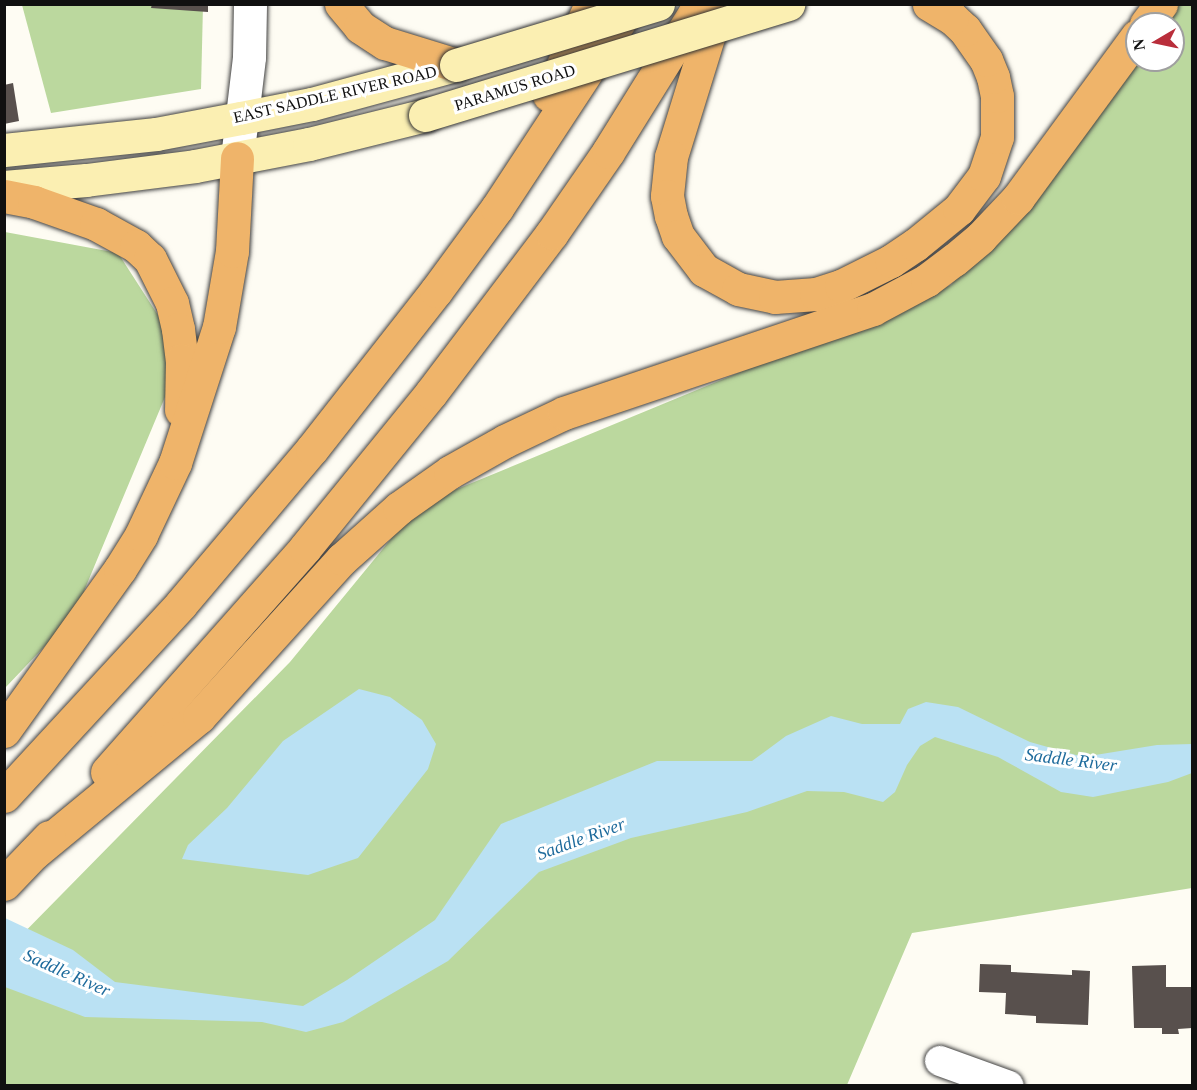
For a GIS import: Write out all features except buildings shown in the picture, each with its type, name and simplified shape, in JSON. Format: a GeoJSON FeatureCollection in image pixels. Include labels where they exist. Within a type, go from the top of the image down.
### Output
{"type":"FeatureCollection","features":[{"type":"Feature","properties":{"kind":"highway"},"geometry":{"type":"LineString","coordinates":[[341,4],[360,27],[385,43],[456,65]]}},
{"type":"Feature","properties":{"kind":"highway"},"geometry":{"type":"LineString","coordinates":[[497,208],[591,4]]}},
{"type":"Feature","properties":{"kind":"highway"},"geometry":{"type":"LineString","coordinates":[[4,796],[181,604],[312,449],[497,208],[631,4]]}},
{"type":"Feature","properties":{"kind":"highway"},"geometry":{"type":"LineString","coordinates":[[4,884],[240,624],[411,419],[552,233],[608,152],[700,4]]}},
{"type":"Feature","properties":{"kind":"highway"},"geometry":{"type":"LineString","coordinates":[[719,4],[671,157],[668,196],[671,216],[678,236],[704,270],[738,289],[775,297],[816,294],[841,285],[891,261],[915,245],[959,209],[984,176],[997,137],[997,96],[993,78],[986,60],[965,30],[952,18],[929,4]]}},
{"type":"Feature","properties":{"kind":"highway"},"geometry":{"type":"LineString","coordinates":[[34,853],[199,717],[342,559],[399,508],[450,472],[505,441],[564,413],[873,309],[927,280],[981,237],[1018,198],[1125,52]]}},
{"type":"Feature","properties":{"kind":"highway"},"geometry":{"type":"LineString","coordinates":[[4,731],[120,570],[141,535],[175,463],[219,327],[232,251],[237,158]]}},
{"type":"Feature","properties":{"kind":"highway"},"geometry":{"type":"LineString","coordinates":[[4,196],[34,202],[96,224],[136,246],[150,259],[172,303],[181,350],[183,395],[175,463]]}},
{"type":"Feature","properties":{"kind":"main road","name":"EAST SADDLE RIVER ROAD"},"geometry":{"type":"LineString","coordinates":[[4,150],[156,134],[312,104],[456,65],[658,4]]}},
{"type":"Feature","properties":{"kind":"main road","name":"PARAMUS ROAD"},"geometry":{"type":"LineString","coordinates":[[237,158],[341,137],[425,115],[789,4]]}},
{"type":"Feature","properties":{"kind":"main road"},"geometry":{"type":"LineString","coordinates":[[4,187],[137,175],[237,158]]}},
{"type":"Feature","properties":{"kind":"street"},"geometry":{"type":"LineString","coordinates":[[237,158],[249,57],[250,4]]}},
{"type":"Feature","properties":{"kind":"street"},"geometry":{"type":"LineString","coordinates":[[940,1061],[1009,1086]]}},
{"type":"Feature","properties":{"kind":"green space"},"geometry":{"type":"Polygon","coordinates":[[[22,5],[203,5],[201,89],[51,113],[22,5]]]}},
{"type":"Feature","properties":{"kind":"green space"},"geometry":{"type":"Polygon","coordinates":[[[1178,5],[1192,5],[1192,888],[912,933],[847,1085],[5,1086],[5,952],[290,662],[423,500],[445,494],[951,285],[1125,70],[1125,72],[1185,72],[1185,12],[1172,12],[1178,5]]]}},
{"type":"Feature","properties":{"kind":"green space"},"geometry":{"type":"Polygon","coordinates":[[[5,232],[118,253],[183,354],[84,591],[101,587],[5,688],[5,232]]]}},
{"type":"Feature","properties":{"kind":"water"},"geometry":{"type":"Polygon","coordinates":[[[359,689],[390,697],[422,720],[436,744],[428,769],[358,858],[308,875],[182,859],[188,845],[227,808],[283,741],[359,689]]]}},
{"type":"Feature","properties":{"kind":"water","name":"Saddle River"},"geometry":{"type":"Polygon","coordinates":[[[926,702],[958,707],[1030,742],[1083,757],[1157,745],[1192,744],[1192,773],[1168,782],[1093,797],[1061,792],[998,757],[935,737],[920,746],[907,765],[895,792],[883,802],[844,792],[807,791],[747,812],[631,838],[539,872],[448,961],[343,1022],[306,1032],[262,1022],[85,1017],[5,987],[5,918],[73,950],[115,982],[303,1006],[347,980],[435,920],[501,824],[657,761],[752,761],[786,736],[831,716],[862,724],[900,724],[908,709],[926,702]]]}}]}
